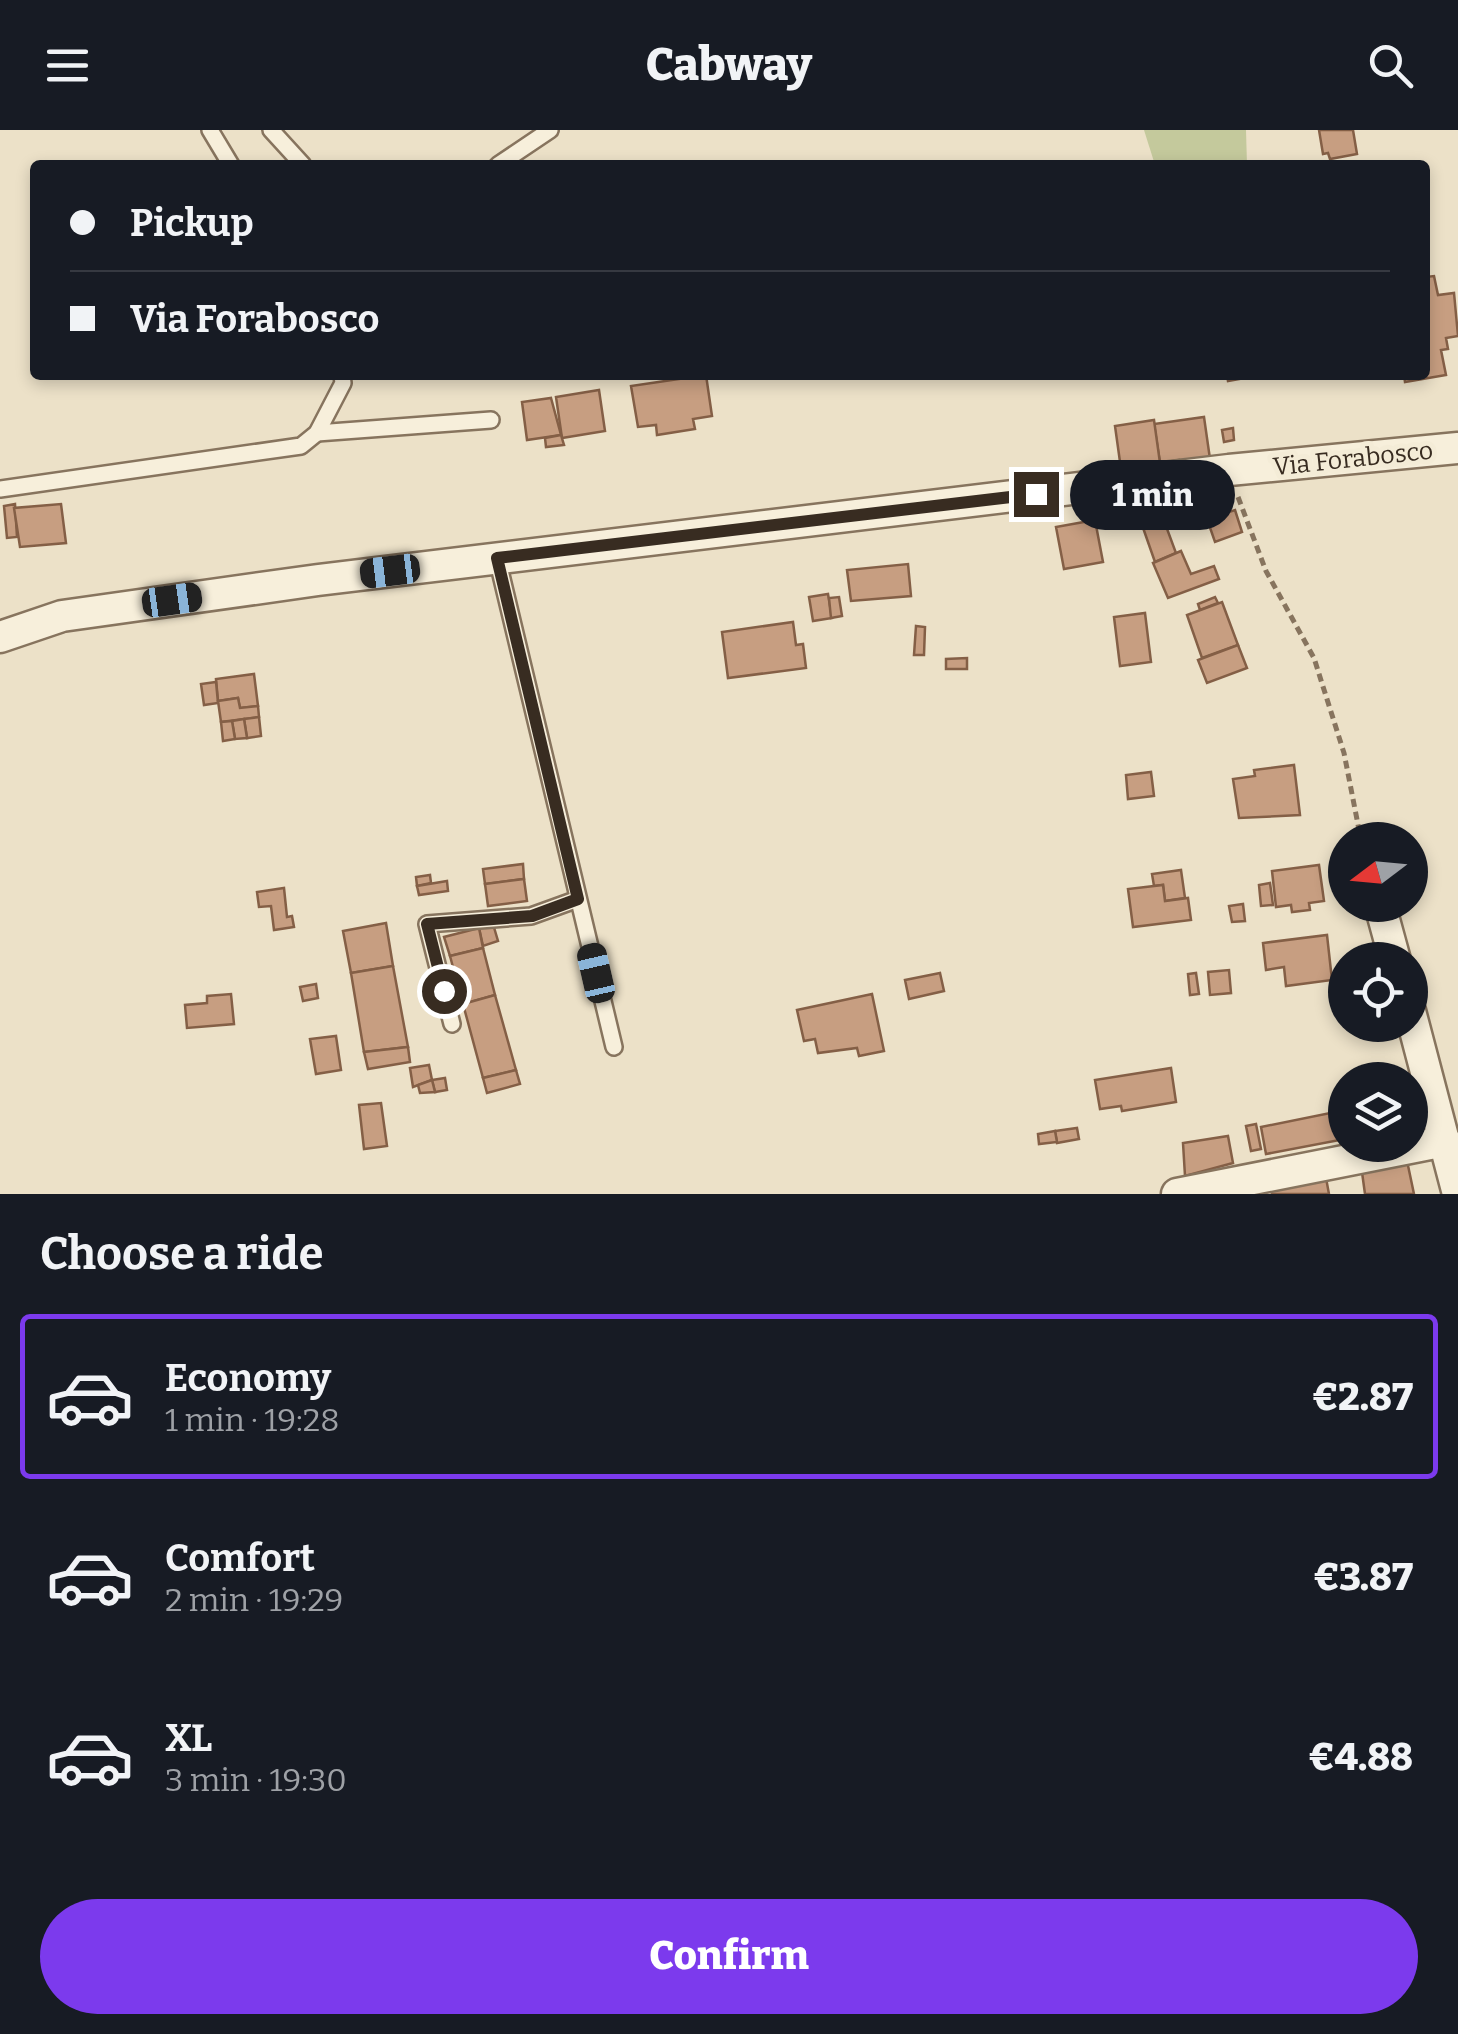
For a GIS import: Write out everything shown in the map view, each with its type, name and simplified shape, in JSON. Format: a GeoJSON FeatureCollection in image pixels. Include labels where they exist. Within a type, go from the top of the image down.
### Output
{"type":"FeatureCollection","features":[{"type":"Feature","properties":{"kind":"street","name":"Via Forabosco"},"geometry":{"type":"LineString","coordinates":[[0,637],[62,616],[497,558],[1228,470],[1458,448]]}},
{"type":"Feature","properties":{"kind":"street"},"geometry":{"type":"LineString","coordinates":[[1418,1042],[1458,1194]]}},
{"type":"Feature","properties":{"kind":"street"},"geometry":{"type":"LineString","coordinates":[[1177,1194],[1444,1141]]}},
{"type":"Feature","properties":{"kind":"lane"},"geometry":{"type":"LineString","coordinates":[[210,130],[229,160]]}},
{"type":"Feature","properties":{"kind":"lane"},"geometry":{"type":"LineString","coordinates":[[271,130],[298,160]]}},
{"type":"Feature","properties":{"kind":"lane"},"geometry":{"type":"LineString","coordinates":[[505,160],[550,130]]}},
{"type":"Feature","properties":{"kind":"lane"},"geometry":{"type":"LineString","coordinates":[[0,489],[302,446],[317,433],[343,380]]}},
{"type":"Feature","properties":{"kind":"lane"},"geometry":{"type":"LineString","coordinates":[[317,433],[492,420]]}},
{"type":"Feature","properties":{"kind":"lane"},"geometry":{"type":"LineString","coordinates":[[497,558],[614,1047]]}},
{"type":"Feature","properties":{"kind":"lane"},"geometry":{"type":"LineString","coordinates":[[452,1024],[427,924],[532,916],[578,899]]}},
{"type":"Feature","properties":{"kind":"path"},"geometry":{"type":"LineString","coordinates":[[1228,470],[1266,571],[1314,658],[1344,753],[1357,822]]}},
{"type":"Feature","properties":{"kind":"green space"},"geometry":{"type":"Polygon","coordinates":[[[1144,130],[1246,130],[1247,160],[1153,160],[1144,130]]]}},
{"type":"Feature","properties":{"kind":"building"},"geometry":{"type":"Polygon","coordinates":[[[1319,130],[1353,130],[1357,154],[1330,159],[1328,153],[1323,154],[1319,130]]]}},
{"type":"Feature","properties":{"kind":"building"},"geometry":{"type":"Polygon","coordinates":[[[1430,276],[1434,276],[1438,295],[1454,293],[1458,336],[1446,338],[1448,349],[1441,350],[1446,375],[1430,378],[1430,276]]]}},
{"type":"Feature","properties":{"kind":"building"},"geometry":{"type":"Polygon","coordinates":[[[707,380],[712,416],[693,419],[695,429],[657,435],[656,425],[638,427],[631,386],[707,380]]]}},
{"type":"Feature","properties":{"kind":"building"},"geometry":{"type":"Polygon","coordinates":[[[599,390],[605,431],[562,438],[556,397],[599,390]]]}},
{"type":"Feature","properties":{"kind":"building"},"geometry":{"type":"Polygon","coordinates":[[[551,398],[561,435],[527,440],[522,402],[551,398]]]}},
{"type":"Feature","properties":{"kind":"building"},"geometry":{"type":"Polygon","coordinates":[[[1204,417],[1211,466],[1180,471],[1179,460],[1160,463],[1154,424],[1204,417]]]}},
{"type":"Feature","properties":{"kind":"building"},"geometry":{"type":"Polygon","coordinates":[[[1154,420],[1160,463],[1121,469],[1115,426],[1154,420]]]}},
{"type":"Feature","properties":{"kind":"building"},"geometry":{"type":"Polygon","coordinates":[[[1233,428],[1234,440],[1224,442],[1222,430],[1233,428]]]}},
{"type":"Feature","properties":{"kind":"building"},"geometry":{"type":"Polygon","coordinates":[[[561,435],[564,445],[546,447],[545,438],[561,435]]]}},
{"type":"Feature","properties":{"kind":"building"},"geometry":{"type":"Polygon","coordinates":[[[1153,491],[1176,553],[1155,562],[1141,522],[1136,524],[1128,502],[1153,491]]]}},
{"type":"Feature","properties":{"kind":"building"},"geometry":{"type":"Polygon","coordinates":[[[15,504],[17,537],[7,538],[4,506],[15,504]]]}},
{"type":"Feature","properties":{"kind":"building"},"geometry":{"type":"Polygon","coordinates":[[[61,504],[66,543],[20,547],[14,508],[61,504]]]}},
{"type":"Feature","properties":{"kind":"building"},"geometry":{"type":"Polygon","coordinates":[[[1235,510],[1242,532],[1215,542],[1207,519],[1235,510]]]}},
{"type":"Feature","properties":{"kind":"building"},"geometry":{"type":"Polygon","coordinates":[[[1095,520],[1103,562],[1064,569],[1056,527],[1095,520]]]}},
{"type":"Feature","properties":{"kind":"building"},"geometry":{"type":"Polygon","coordinates":[[[1181,551],[1191,574],[1214,566],[1219,579],[1168,598],[1153,563],[1181,551]]]}},
{"type":"Feature","properties":{"kind":"building"},"geometry":{"type":"Polygon","coordinates":[[[908,564],[911,596],[851,601],[847,570],[908,564]]]}},
{"type":"Feature","properties":{"kind":"building"},"geometry":{"type":"Polygon","coordinates":[[[828,594],[832,618],[813,621],[809,597],[828,594]]]}},
{"type":"Feature","properties":{"kind":"building"},"geometry":{"type":"Polygon","coordinates":[[[839,597],[842,616],[831,618],[829,598],[839,597]]]}},
{"type":"Feature","properties":{"kind":"building"},"geometry":{"type":"Polygon","coordinates":[[[1215,597],[1218,603],[1200,610],[1198,604],[1215,597]]]}},
{"type":"Feature","properties":{"kind":"building"},"geometry":{"type":"Polygon","coordinates":[[[1222,602],[1238,645],[1202,658],[1187,615],[1222,602]]]}},
{"type":"Feature","properties":{"kind":"building"},"geometry":{"type":"Polygon","coordinates":[[[1145,613],[1151,662],[1120,666],[1114,617],[1145,613]]]}},
{"type":"Feature","properties":{"kind":"building"},"geometry":{"type":"Polygon","coordinates":[[[793,622],[796,645],[803,644],[806,668],[728,678],[722,632],[793,622]]]}},
{"type":"Feature","properties":{"kind":"building"},"geometry":{"type":"Polygon","coordinates":[[[916,626],[925,627],[924,655],[914,655],[916,626]]]}},
{"type":"Feature","properties":{"kind":"building"},"geometry":{"type":"Polygon","coordinates":[[[1238,645],[1247,668],[1207,683],[1198,660],[1238,645]]]}},
{"type":"Feature","properties":{"kind":"building"},"geometry":{"type":"Polygon","coordinates":[[[967,658],[967,669],[946,669],[946,659],[967,658]]]}},
{"type":"Feature","properties":{"kind":"building"},"geometry":{"type":"Polygon","coordinates":[[[254,674],[258,706],[240,708],[238,698],[218,701],[216,679],[254,674]]]}},
{"type":"Feature","properties":{"kind":"building"},"geometry":{"type":"Polygon","coordinates":[[[216,682],[218,703],[204,705],[201,684],[216,682]]]}},
{"type":"Feature","properties":{"kind":"building"},"geometry":{"type":"Polygon","coordinates":[[[238,698],[240,708],[258,706],[259,717],[221,722],[218,701],[238,698]]]}},
{"type":"Feature","properties":{"kind":"building"},"geometry":{"type":"Polygon","coordinates":[[[259,717],[261,736],[247,738],[244,719],[259,717]]]}},
{"type":"Feature","properties":{"kind":"building"},"geometry":{"type":"Polygon","coordinates":[[[244,719],[247,738],[235,739],[232,721],[244,719]]]}},
{"type":"Feature","properties":{"kind":"building"},"geometry":{"type":"Polygon","coordinates":[[[232,721],[235,739],[223,741],[221,722],[232,721]]]}},
{"type":"Feature","properties":{"kind":"building"},"geometry":{"type":"Polygon","coordinates":[[[1294,765],[1300,815],[1239,818],[1233,779],[1255,776],[1254,770],[1294,765]]]}},
{"type":"Feature","properties":{"kind":"building"},"geometry":{"type":"Polygon","coordinates":[[[1151,772],[1154,796],[1128,799],[1126,775],[1151,772]]]}},
{"type":"Feature","properties":{"kind":"building"},"geometry":{"type":"Polygon","coordinates":[[[523,864],[524,879],[485,884],[483,869],[523,864]]]}},
{"type":"Feature","properties":{"kind":"building"},"geometry":{"type":"Polygon","coordinates":[[[1319,865],[1324,901],[1309,903],[1310,910],[1292,912],[1291,905],[1276,907],[1272,871],[1319,865]]]}},
{"type":"Feature","properties":{"kind":"building"},"geometry":{"type":"Polygon","coordinates":[[[1181,870],[1185,898],[1165,901],[1163,885],[1154,886],[1152,874],[1181,870]]]}},
{"type":"Feature","properties":{"kind":"building"},"geometry":{"type":"Polygon","coordinates":[[[430,875],[431,883],[417,886],[416,877],[430,875]]]}},
{"type":"Feature","properties":{"kind":"building"},"geometry":{"type":"Polygon","coordinates":[[[524,879],[527,901],[488,906],[485,884],[524,879]]]}},
{"type":"Feature","properties":{"kind":"building"},"geometry":{"type":"Polygon","coordinates":[[[447,881],[448,891],[419,895],[417,886],[447,881]]]}},
{"type":"Feature","properties":{"kind":"building"},"geometry":{"type":"Polygon","coordinates":[[[1270,883],[1273,905],[1261,906],[1259,885],[1270,883]]]}},
{"type":"Feature","properties":{"kind":"building"},"geometry":{"type":"Polygon","coordinates":[[[1163,885],[1165,901],[1188,898],[1191,920],[1133,927],[1128,889],[1163,885]]]}},
{"type":"Feature","properties":{"kind":"building"},"geometry":{"type":"Polygon","coordinates":[[[284,888],[287,917],[292,916],[294,927],[274,930],[271,906],[259,907],[257,892],[284,888]]]}},
{"type":"Feature","properties":{"kind":"building"},"geometry":{"type":"Polygon","coordinates":[[[1243,904],[1245,921],[1232,922],[1229,906],[1243,904]]]}},
{"type":"Feature","properties":{"kind":"building"},"geometry":{"type":"Polygon","coordinates":[[[386,923],[393,966],[351,973],[343,931],[386,923]]]}},
{"type":"Feature","properties":{"kind":"building"},"geometry":{"type":"Polygon","coordinates":[[[493,924],[498,941],[483,946],[479,928],[493,924]]]}},
{"type":"Feature","properties":{"kind":"building"},"geometry":{"type":"Polygon","coordinates":[[[479,928],[483,948],[450,956],[444,937],[479,928]]]}},
{"type":"Feature","properties":{"kind":"building"},"geometry":{"type":"Polygon","coordinates":[[[1327,935],[1328,981],[1286,986],[1284,967],[1266,970],[1263,943],[1327,935]]]}},
{"type":"Feature","properties":{"kind":"building"},"geometry":{"type":"Polygon","coordinates":[[[483,948],[495,995],[463,1004],[450,956],[483,948]]]}},
{"type":"Feature","properties":{"kind":"building"},"geometry":{"type":"Polygon","coordinates":[[[393,966],[408,1047],[364,1052],[351,973],[393,966]]]}},
{"type":"Feature","properties":{"kind":"building"},"geometry":{"type":"Polygon","coordinates":[[[1229,970],[1231,993],[1210,995],[1208,972],[1229,970]]]}},
{"type":"Feature","properties":{"kind":"building"},"geometry":{"type":"Polygon","coordinates":[[[940,973],[944,991],[909,999],[905,980],[940,973]]]}},
{"type":"Feature","properties":{"kind":"building"},"geometry":{"type":"Polygon","coordinates":[[[1196,973],[1199,994],[1190,995],[1188,974],[1196,973]]]}},
{"type":"Feature","properties":{"kind":"building"},"geometry":{"type":"Polygon","coordinates":[[[316,984],[318,998],[303,1001],[300,987],[316,984]]]}},
{"type":"Feature","properties":{"kind":"building"},"geometry":{"type":"Polygon","coordinates":[[[231,994],[234,1024],[187,1028],[185,1005],[207,1003],[207,996],[231,994]]]}},
{"type":"Feature","properties":{"kind":"building"},"geometry":{"type":"Polygon","coordinates":[[[872,994],[884,1051],[859,1056],[857,1048],[818,1053],[815,1039],[804,1041],[797,1010],[872,994]]]}},
{"type":"Feature","properties":{"kind":"building"},"geometry":{"type":"Polygon","coordinates":[[[495,995],[516,1070],[483,1078],[463,1004],[495,995]]]}},
{"type":"Feature","properties":{"kind":"building"},"geometry":{"type":"Polygon","coordinates":[[[336,1036],[341,1070],[316,1074],[310,1039],[336,1036]]]}},
{"type":"Feature","properties":{"kind":"building"},"geometry":{"type":"Polygon","coordinates":[[[408,1047],[410,1062],[368,1069],[364,1052],[408,1047]]]}},
{"type":"Feature","properties":{"kind":"building"},"geometry":{"type":"Polygon","coordinates":[[[429,1065],[432,1080],[413,1087],[410,1068],[429,1065]]]}},
{"type":"Feature","properties":{"kind":"building"},"geometry":{"type":"Polygon","coordinates":[[[1171,1068],[1176,1102],[1122,1111],[1121,1106],[1100,1109],[1095,1080],[1171,1068]]]}},
{"type":"Feature","properties":{"kind":"building"},"geometry":{"type":"Polygon","coordinates":[[[516,1070],[520,1084],[487,1093],[483,1078],[516,1070]]]}},
{"type":"Feature","properties":{"kind":"building"},"geometry":{"type":"Polygon","coordinates":[[[445,1078],[447,1090],[435,1092],[432,1080],[445,1078]]]}},
{"type":"Feature","properties":{"kind":"building"},"geometry":{"type":"Polygon","coordinates":[[[432,1080],[435,1092],[420,1093],[418,1085],[432,1080]]]}},
{"type":"Feature","properties":{"kind":"building"},"geometry":{"type":"Polygon","coordinates":[[[381,1103],[387,1146],[364,1149],[359,1105],[381,1103]]]}},
{"type":"Feature","properties":{"kind":"building"},"geometry":{"type":"Polygon","coordinates":[[[1328,1113],[1328,1142],[1266,1154],[1261,1127],[1328,1113]]]}},
{"type":"Feature","properties":{"kind":"building"},"geometry":{"type":"Polygon","coordinates":[[[1256,1124],[1261,1149],[1251,1151],[1246,1126],[1256,1124]]]}},
{"type":"Feature","properties":{"kind":"building"},"geometry":{"type":"Polygon","coordinates":[[[1077,1128],[1079,1139],[1057,1143],[1055,1131],[1077,1128]]]}},
{"type":"Feature","properties":{"kind":"building"},"geometry":{"type":"Polygon","coordinates":[[[1055,1131],[1057,1142],[1039,1144],[1038,1134],[1055,1131]]]}},
{"type":"Feature","properties":{"kind":"building"},"geometry":{"type":"Polygon","coordinates":[[[1228,1136],[1233,1163],[1185,1176],[1183,1143],[1228,1136]]]}},
{"type":"Feature","properties":{"kind":"building"},"geometry":{"type":"Polygon","coordinates":[[[1407,1162],[1414,1194],[1365,1194],[1361,1165],[1407,1162]]]}},
{"type":"Feature","properties":{"kind":"building"},"geometry":{"type":"Polygon","coordinates":[[[1326,1178],[1329,1194],[1272,1194],[1271,1188],[1326,1178]]]}},
{"type":"Feature","properties":{"kind":"route"},"geometry":{"type":"LineString","coordinates":[[444,991],[427,924],[532,916],[578,899],[497,558],[1036,494]]}}]}
